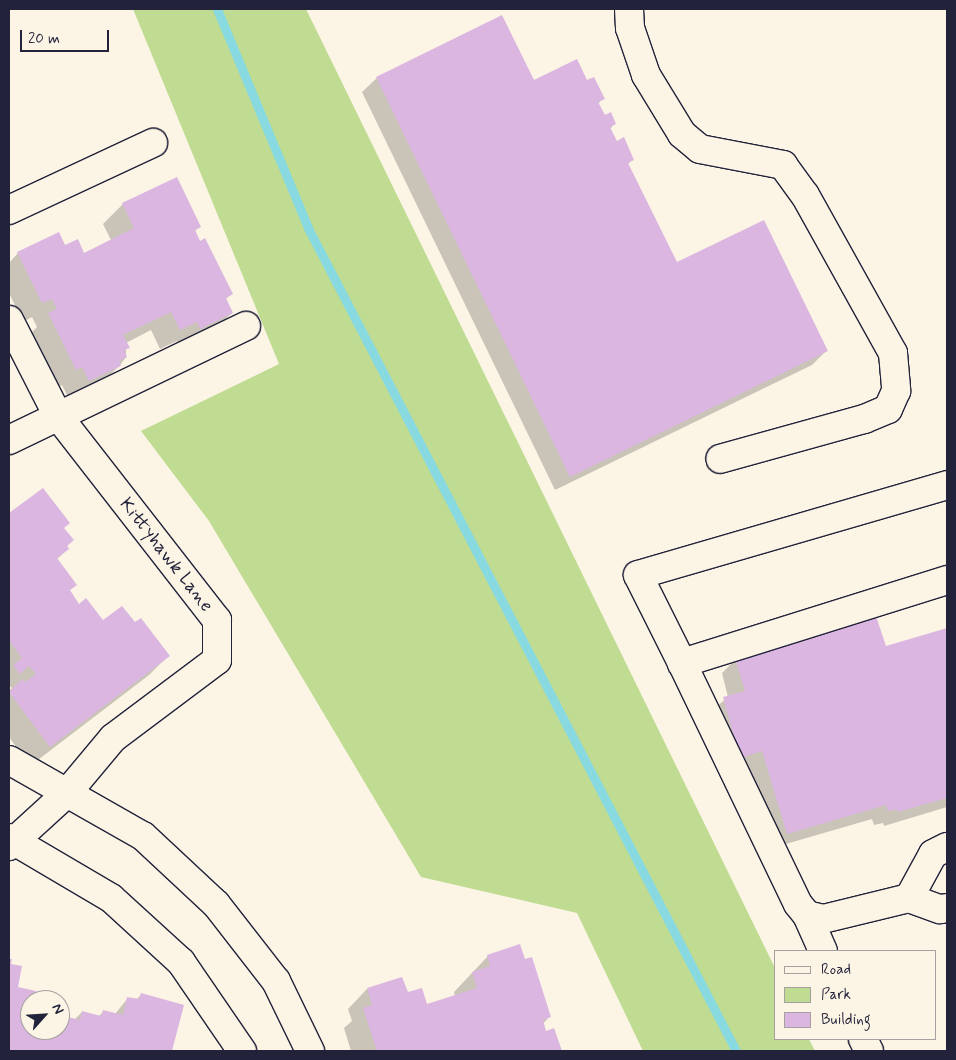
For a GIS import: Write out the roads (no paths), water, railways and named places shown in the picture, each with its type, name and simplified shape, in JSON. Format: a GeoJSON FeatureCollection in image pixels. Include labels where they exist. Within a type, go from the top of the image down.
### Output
{"type":"FeatureCollection","features":[{"type":"Feature","properties":{"kind":"street"},"geometry":{"type":"LineString","coordinates":[[629,9],[630,28],[646,75],[682,134],[700,149],[783,165],[805,196],[893,353],[896,391],[888,409],[864,419],[720,459]]}},
{"type":"Feature","properties":{"kind":"street"},"geometry":{"type":"LineString","coordinates":[[9,210],[153,143]]}},
{"type":"Feature","properties":{"kind":"street","name":"Kittyhawk Lane"},"geometry":{"type":"LineString","coordinates":[[9,320],[58,416],[217,620],[217,660],[113,738],[67,793],[11,842]]}},
{"type":"Feature","properties":{"kind":"street"},"geometry":{"type":"LineString","coordinates":[[9,440],[246,326]]}},
{"type":"Feature","properties":{"kind":"street"},"geometry":{"type":"LineString","coordinates":[[823,950],[807,914],[798,904],[638,575],[947,485]]}},
{"type":"Feature","properties":{"kind":"street"},"geometry":{"type":"LineString","coordinates":[[682,663],[947,580]]}},
{"type":"Feature","properties":{"kind":"street"},"geometry":{"type":"LineString","coordinates":[[9,760],[143,836],[216,904],[276,981],[310,1051]]}},
{"type":"Feature","properties":{"kind":"street"},"geometry":{"type":"LineString","coordinates":[[11,842],[111,898],[181,962],[242,1051]]}},
{"type":"Feature","properties":{"kind":"street"},"geometry":{"type":"LineString","coordinates":[[909,898],[934,854],[947,847]]}},
{"type":"Feature","properties":{"kind":"street"},"geometry":{"type":"LineString","coordinates":[[807,914],[822,919],[909,898],[940,909],[947,908]]}},
{"type":"Feature","properties":{"kind":"waterway"},"geometry":{"type":"LineString","coordinates":[[217,9],[308,228],[736,1051]]}}]}
